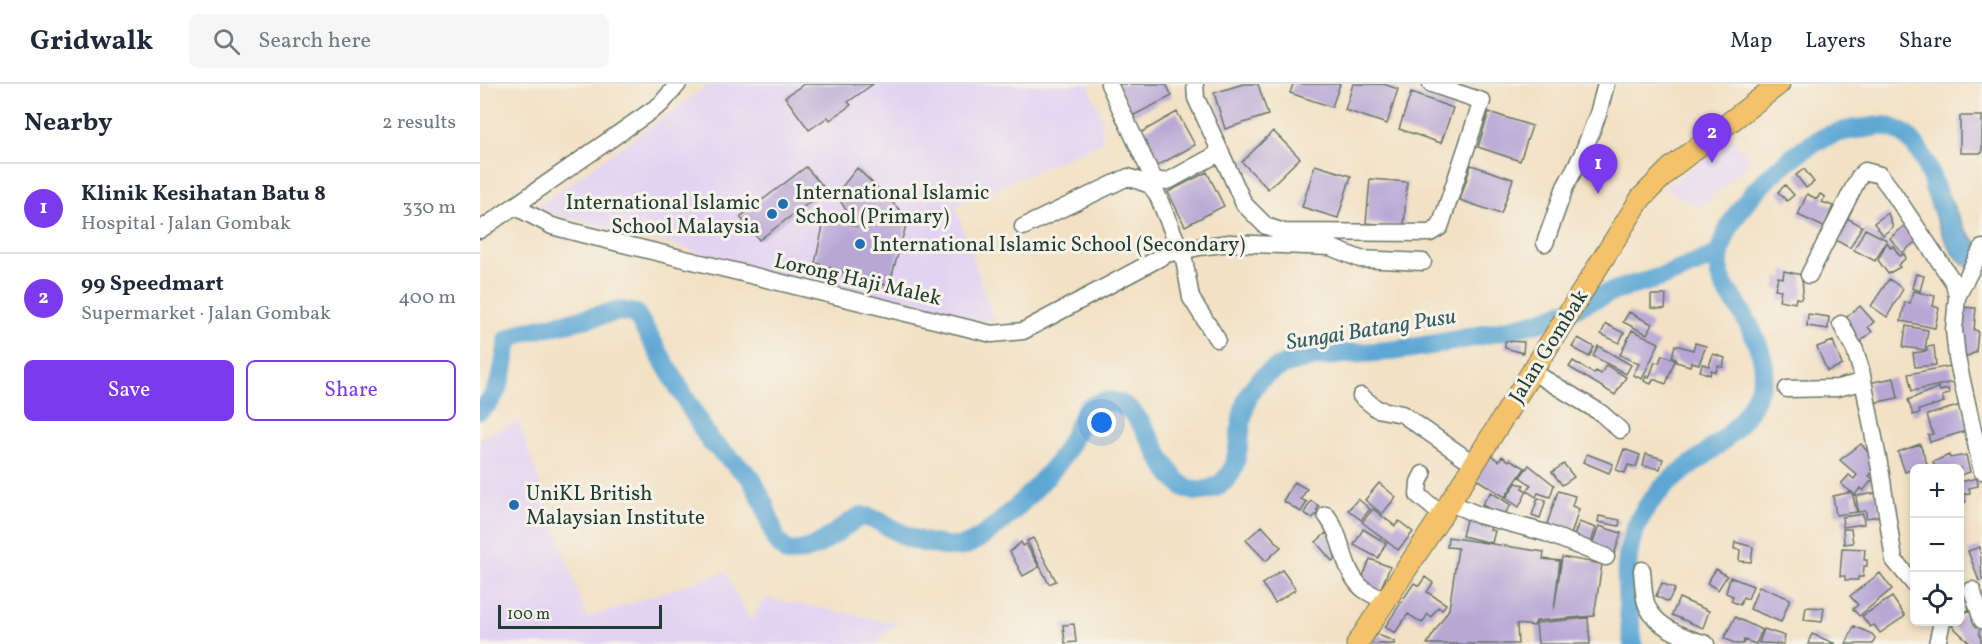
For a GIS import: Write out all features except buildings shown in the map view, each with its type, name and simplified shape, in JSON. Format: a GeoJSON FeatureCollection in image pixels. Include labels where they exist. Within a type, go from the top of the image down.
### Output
{"type":"FeatureCollection","features":[{"type":"Feature","properties":{"kind":"main road","name":"Jalan Gombak"},"geometry":{"type":"LineString","coordinates":[[1357,644],[1446,509],[1641,198],[1672,167],[1779,84]]}},
{"type":"Feature","properties":{"kind":"street"},"geometry":{"type":"LineString","coordinates":[[480,230],[661,104],[678,84]]}},
{"type":"Feature","properties":{"kind":"street"},"geometry":{"type":"LineString","coordinates":[[1109,84],[1153,178],[1162,182],[1170,180],[1221,152]]}},
{"type":"Feature","properties":{"kind":"street"},"geometry":{"type":"LineString","coordinates":[[1195,84],[1196,98],[1244,204],[1266,226],[1284,232],[1430,233],[1440,227],[1482,101],[1431,84]]}},
{"type":"Feature","properties":{"kind":"street"},"geometry":{"type":"LineString","coordinates":[[1545,243],[1565,187],[1594,124],[1606,84]]}},
{"type":"Feature","properties":{"kind":"street"},"geometry":{"type":"LineString","coordinates":[[1809,275],[1859,177],[1865,171],[1880,175],[1932,247],[1954,284],[1957,297],[1954,330],[1957,358],[1982,471]]}},
{"type":"Feature","properties":{"kind":"street"},"geometry":{"type":"LineString","coordinates":[[1023,227],[1128,177],[1137,178],[1150,185],[1157,194],[1181,251],[1191,298],[1217,339]]}},
{"type":"Feature","properties":{"kind":"street","name":"Lorong Haji Malek"},"geometry":{"type":"LineString","coordinates":[[514,206],[552,226],[992,334],[1023,331],[1167,254],[1181,251],[1230,243],[1330,248],[1360,259],[1423,262]]}},
{"type":"Feature","properties":{"kind":"street"},"geometry":{"type":"LineString","coordinates":[[1957,297],[1982,248]]}},
{"type":"Feature","properties":{"kind":"street"},"geometry":{"type":"LineString","coordinates":[[1841,324],[1855,350],[1863,382],[1881,474],[1894,560],[1910,579]]}},
{"type":"Feature","properties":{"kind":"street"},"geometry":{"type":"LineString","coordinates":[[1533,372],[1601,413],[1620,430]]}},
{"type":"Feature","properties":{"kind":"street"},"geometry":{"type":"LineString","coordinates":[[1787,389],[1837,388],[1863,382]]}},
{"type":"Feature","properties":{"kind":"street"},"geometry":{"type":"LineString","coordinates":[[1361,396],[1377,409],[1402,414],[1474,464]]}},
{"type":"Feature","properties":{"kind":"street"},"geometry":{"type":"LineString","coordinates":[[1423,474],[1419,482],[1418,495],[1446,509],[1546,533],[1606,557]]}},
{"type":"Feature","properties":{"kind":"street"},"geometry":{"type":"LineString","coordinates":[[1326,515],[1335,525],[1354,578],[1361,588],[1386,601]]}},
{"type":"Feature","properties":{"kind":"street"},"geometry":{"type":"LineString","coordinates":[[1642,570],[1646,603],[1652,615],[1665,626],[1706,644]]}},
{"type":"Feature","properties":{"kind":"street"},"geometry":{"type":"LineString","coordinates":[[1971,590],[1982,620]]}},
{"type":"Feature","properties":{"kind":"street"},"geometry":{"type":"LineString","coordinates":[[1937,644],[1941,626]]}},
{"type":"Feature","properties":{"kind":"shaded area"},"geometry":{"type":"Polygon","coordinates":[[[710,84],[1088,84],[1102,117],[1102,142],[955,206],[995,323],[719,262],[689,249],[534,209],[710,84]]]}},
{"type":"Feature","properties":{"kind":"shaded area"},"geometry":{"type":"Polygon","coordinates":[[[1731,137],[1752,162],[1698,208],[1666,188],[1731,137]]]}},
{"type":"Feature","properties":{"kind":"shaded area","name":"UniKL British Malaysian Institute"},"geometry":{"type":"Polygon","coordinates":[[[518,421],[587,618],[725,572],[751,622],[765,598],[898,623],[881,637],[878,644],[480,644],[480,438],[518,421]]]}},
{"type":"Feature","properties":{"kind":"water"},"geometry":{"type":"Polygon","coordinates":[[[1940,178],[1963,226],[1982,250],[1982,275],[1959,260],[1944,239],[1925,189],[1940,178]]]}},
{"type":"Feature","properties":{"kind":"waterway"},"geometry":{"type":"LineString","coordinates":[[1633,644],[1629,618],[1627,570],[1636,527],[1647,507],[1662,488],[1737,426],[1750,408],[1762,380],[1764,370],[1758,345],[1745,317],[1724,286],[1719,272],[1721,248],[1739,211],[1769,177],[1786,162],[1819,140],[1842,132],[1880,126],[1898,130],[1916,147],[1923,158],[1942,207]]}},
{"type":"Feature","properties":{"kind":"waterway","name":"Sungai Batang Pusu"},"geometry":{"type":"LineString","coordinates":[[480,410],[493,396],[501,379],[508,340],[524,332],[620,311],[636,314],[710,441],[751,478],[764,504],[776,540],[787,552],[818,545],[861,516],[881,522],[910,538],[955,547],[966,545],[980,538],[1009,515],[1061,459],[1086,409],[1099,403],[1120,404],[1134,415],[1146,431],[1167,469],[1180,483],[1194,491],[1213,488],[1227,479],[1234,465],[1243,413],[1249,396],[1259,380],[1277,368],[1321,356],[1414,348],[1527,325],[1551,318],[1608,293],[1671,274],[1719,254]]}},
{"type":"Feature","properties":{"kind":"place","name":"99 Speedmart"},"geometry":{"type":"Point","coordinates":[1712,163]}},
{"type":"Feature","properties":{"kind":"place","name":"Klinik Kesihatan Batu 8"},"geometry":{"type":"Point","coordinates":[1598,194]}},
{"type":"Feature","properties":{"kind":"place","name":"International Islamic School (Primary)"},"geometry":{"type":"Point","coordinates":[783,204]}},
{"type":"Feature","properties":{"kind":"place","name":"International Islamic School Malaysia"},"geometry":{"type":"Point","coordinates":[772,214]}},
{"type":"Feature","properties":{"kind":"place","name":"International Islamic School (Secondary)"},"geometry":{"type":"Point","coordinates":[860,244]}},
{"type":"Feature","properties":{"kind":"place","name":"UniKL British Malaysian Institute"},"geometry":{"type":"Point","coordinates":[514,505]}}]}
